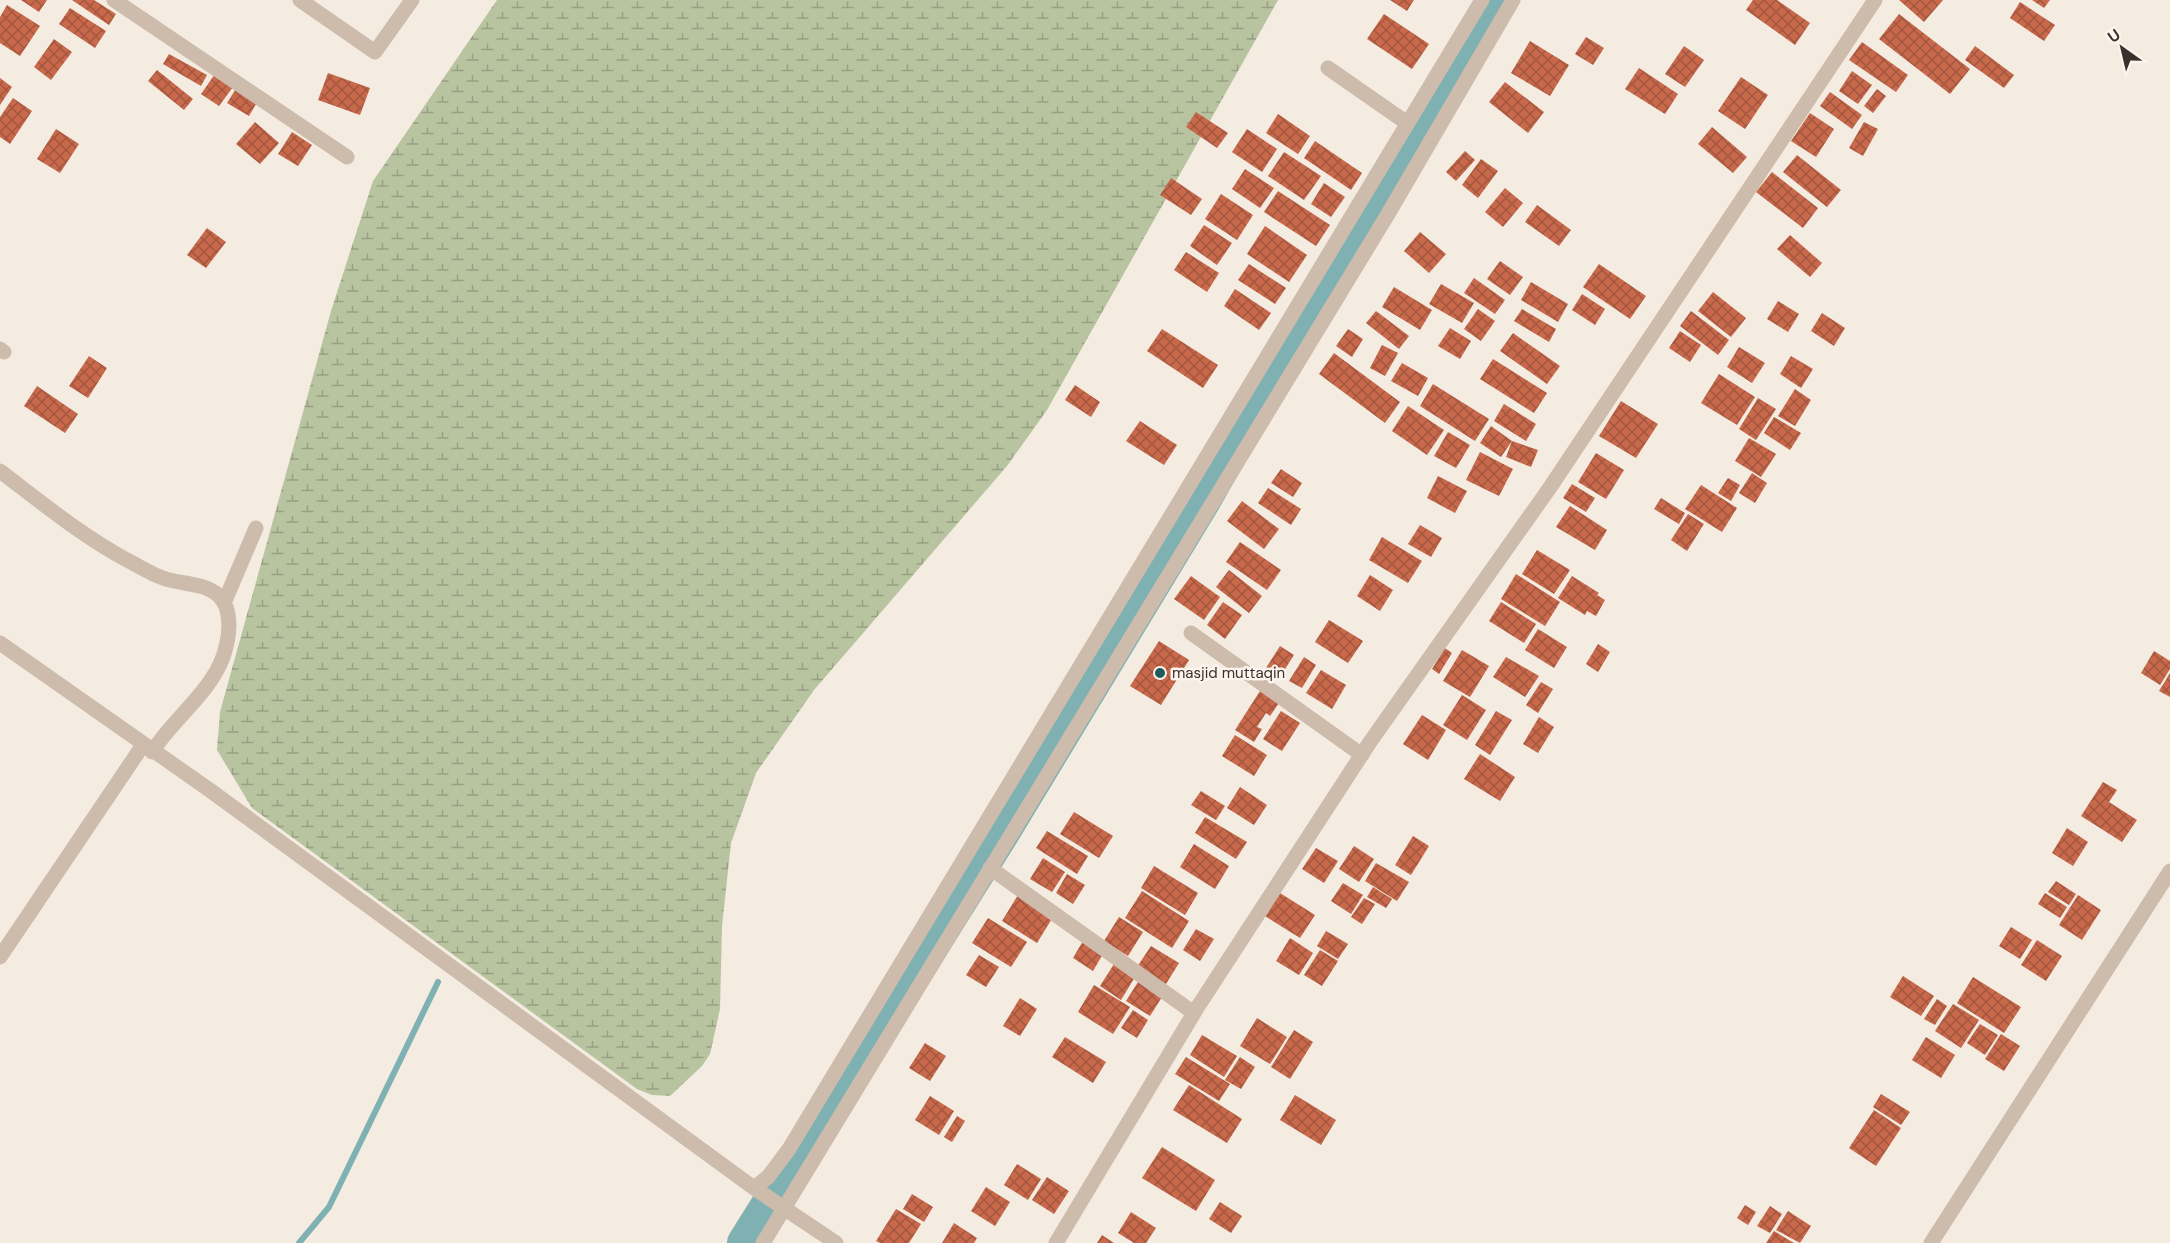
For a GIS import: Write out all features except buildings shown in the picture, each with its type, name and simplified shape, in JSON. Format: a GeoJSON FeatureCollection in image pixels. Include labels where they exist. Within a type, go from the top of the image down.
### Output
{"type":"FeatureCollection","features":[{"type":"Feature","properties":{"kind":"street"},"geometry":{"type":"LineString","coordinates":[[114,0],[347,157]]}},
{"type":"Feature","properties":{"kind":"street"},"geometry":{"type":"LineString","coordinates":[[303,1],[375,52],[412,0]]}},
{"type":"Feature","properties":{"kind":"street"},"geometry":{"type":"LineString","coordinates":[[757,1190],[789,1149],[1482,0]]}},
{"type":"Feature","properties":{"kind":"street"},"geometry":{"type":"LineString","coordinates":[[763,1243],[782,1207],[1388,214],[1513,0]]}},
{"type":"Feature","properties":{"kind":"street"},"geometry":{"type":"LineString","coordinates":[[1056,1243],[1194,1013],[1362,755],[1551,486],[1875,0]]}},
{"type":"Feature","properties":{"kind":"street"},"geometry":{"type":"LineString","coordinates":[[1328,68],[1407,123]]}},
{"type":"Feature","properties":{"kind":"street"},"geometry":{"type":"LineString","coordinates":[[0,471],[63,519],[125,559],[162,578],[198,585],[218,595],[224,603],[228,627],[222,661],[208,682],[150,750],[0,957]]}},
{"type":"Feature","properties":{"kind":"street"},"geometry":{"type":"LineString","coordinates":[[224,603],[256,528]]}},
{"type":"Feature","properties":{"kind":"street"},"geometry":{"type":"LineString","coordinates":[[1191,633],[1362,755]]}},
{"type":"Feature","properties":{"kind":"street"},"geometry":{"type":"LineString","coordinates":[[0,643],[211,791],[757,1190],[836,1243]]}},
{"type":"Feature","properties":{"kind":"street"},"geometry":{"type":"LineString","coordinates":[[990,868],[1194,1013]]}},
{"type":"Feature","properties":{"kind":"street"},"geometry":{"type":"LineString","coordinates":[[1931,1243],[2170,870]]}},
{"type":"Feature","properties":{"kind":"green space"},"geometry":{"type":"Polygon","coordinates":[[[497,0],[1278,0],[1047,410],[1007,466],[814,690],[756,773],[731,843],[722,926],[720,1009],[710,1054],[702,1066],[670,1096],[652,1095],[637,1089],[252,808],[217,750],[220,712],[331,311],[373,181],[497,0]]]}},
{"type":"Feature","properties":{"kind":"waterway"},"geometry":{"type":"LineString","coordinates":[[745,1243],[1001,834],[1202,502],[1267,387],[1499,0]]}},
{"type":"Feature","properties":{"kind":"waterway"},"geometry":{"type":"LineString","coordinates":[[299,1243],[329,1207],[438,982]]}},
{"type":"Feature","properties":{"kind":"place","name":"masjid muttaqin"},"geometry":{"type":"Point","coordinates":[1160,673]}}]}
